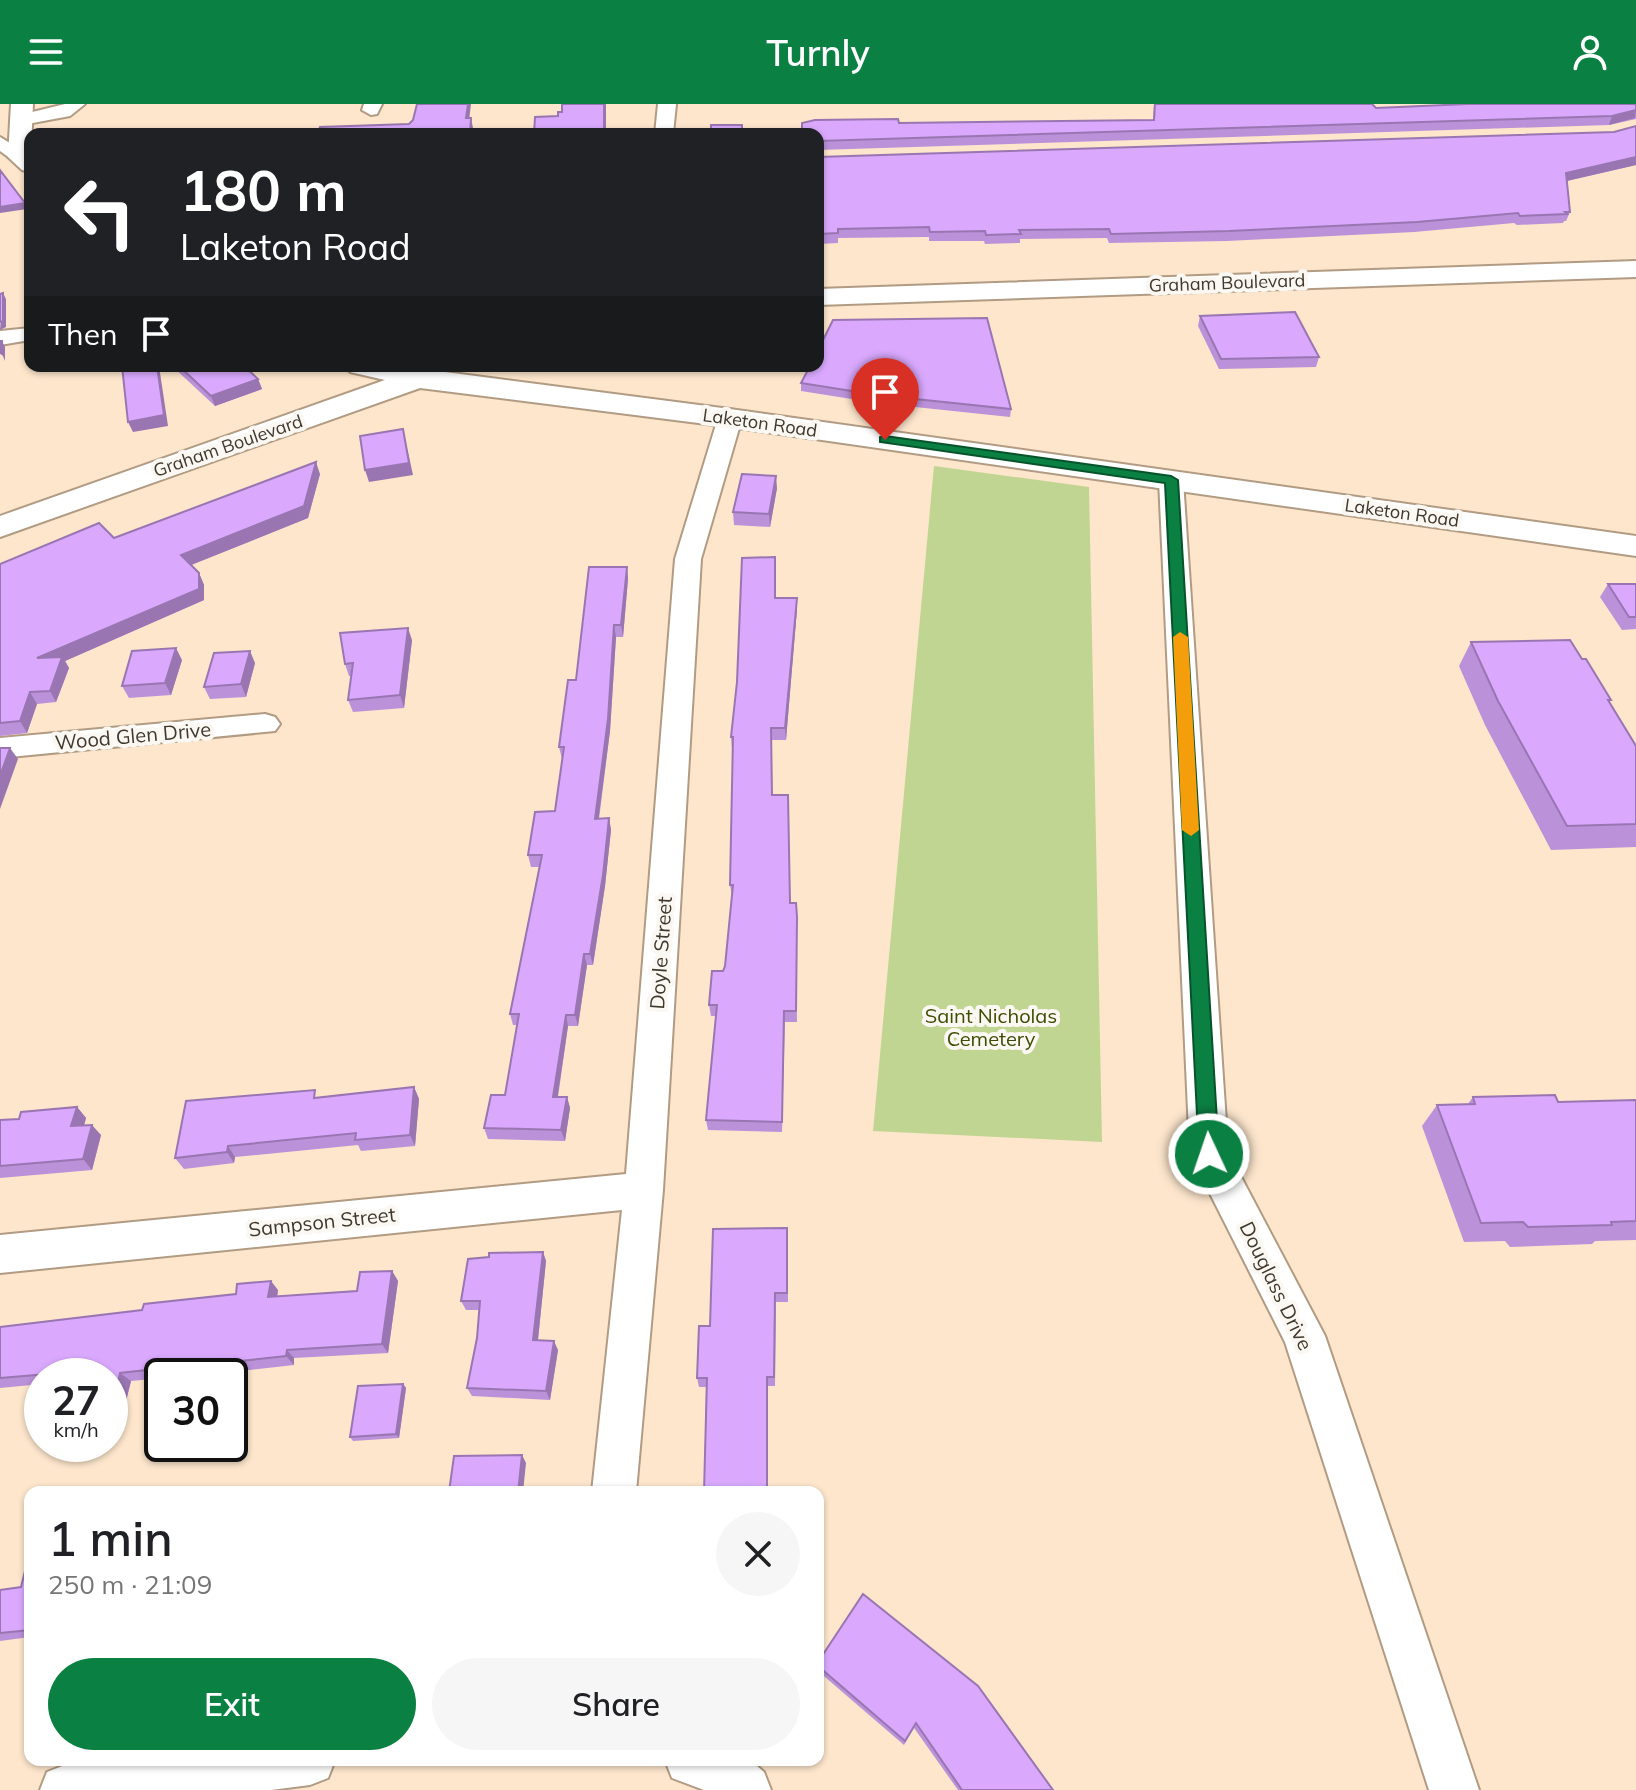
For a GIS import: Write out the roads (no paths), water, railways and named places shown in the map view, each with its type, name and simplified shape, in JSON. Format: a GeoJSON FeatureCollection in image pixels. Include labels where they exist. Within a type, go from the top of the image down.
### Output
{"type":"FeatureCollection","features":[{"type":"Feature","properties":{"kind":"street"},"geometry":{"type":"LineString","coordinates":[[17,160],[22,112],[64,112],[76,104]]}},
{"type":"Feature","properties":{"kind":"street"},"geometry":{"type":"LineString","coordinates":[[665,128],[667,104]]}},
{"type":"Feature","properties":{"kind":"street"},"geometry":{"type":"LineString","coordinates":[[0,142],[17,160]]}},
{"type":"Feature","properties":{"kind":"street","name":"Graham Boulevard"},"geometry":{"type":"LineString","coordinates":[[824,297],[1636,269]]}},
{"type":"Feature","properties":{"kind":"street"},"geometry":{"type":"LineString","coordinates":[[0,338],[24,335]]}},
{"type":"Feature","properties":{"kind":"street","name":"Laketon Road"},"geometry":{"type":"LineString","coordinates":[[387,372],[418,379],[730,418],[1636,546]]}},
{"type":"Feature","properties":{"kind":"street","name":"Graham Boulevard"},"geometry":{"type":"LineString","coordinates":[[0,527],[439,372]]}},
{"type":"Feature","properties":{"kind":"street","name":"Doyle Street"},"geometry":{"type":"LineString","coordinates":[[615,1486],[644,1190],[688,559],[730,418]]}},
{"type":"Feature","properties":{"kind":"street","name":"Douglass Drive"},"geometry":{"type":"LineString","coordinates":[[1171,480],[1209,1154],[1304,1336],[1454,1790]]}},
{"type":"Feature","properties":{"kind":"street","name":"Wood Glen Drive"},"geometry":{"type":"LineString","coordinates":[[0,748],[265,724]]}},
{"type":"Feature","properties":{"kind":"street","name":"Sampson Street"},"geometry":{"type":"LineString","coordinates":[[0,1254],[644,1190]]}},
{"type":"Feature","properties":{"kind":"street"},"geometry":{"type":"LineString","coordinates":[[65,1790],[261,1766]]}},
{"type":"Feature","properties":{"kind":"street"},"geometry":{"type":"LineString","coordinates":[[707,1766],[727,1773],[746,1790]]}},
{"type":"Feature","properties":{"kind":"park label","name":"Saint Nicholas Cemetery"},"geometry":{"type":"Point","coordinates":[991,1028]}}]}
